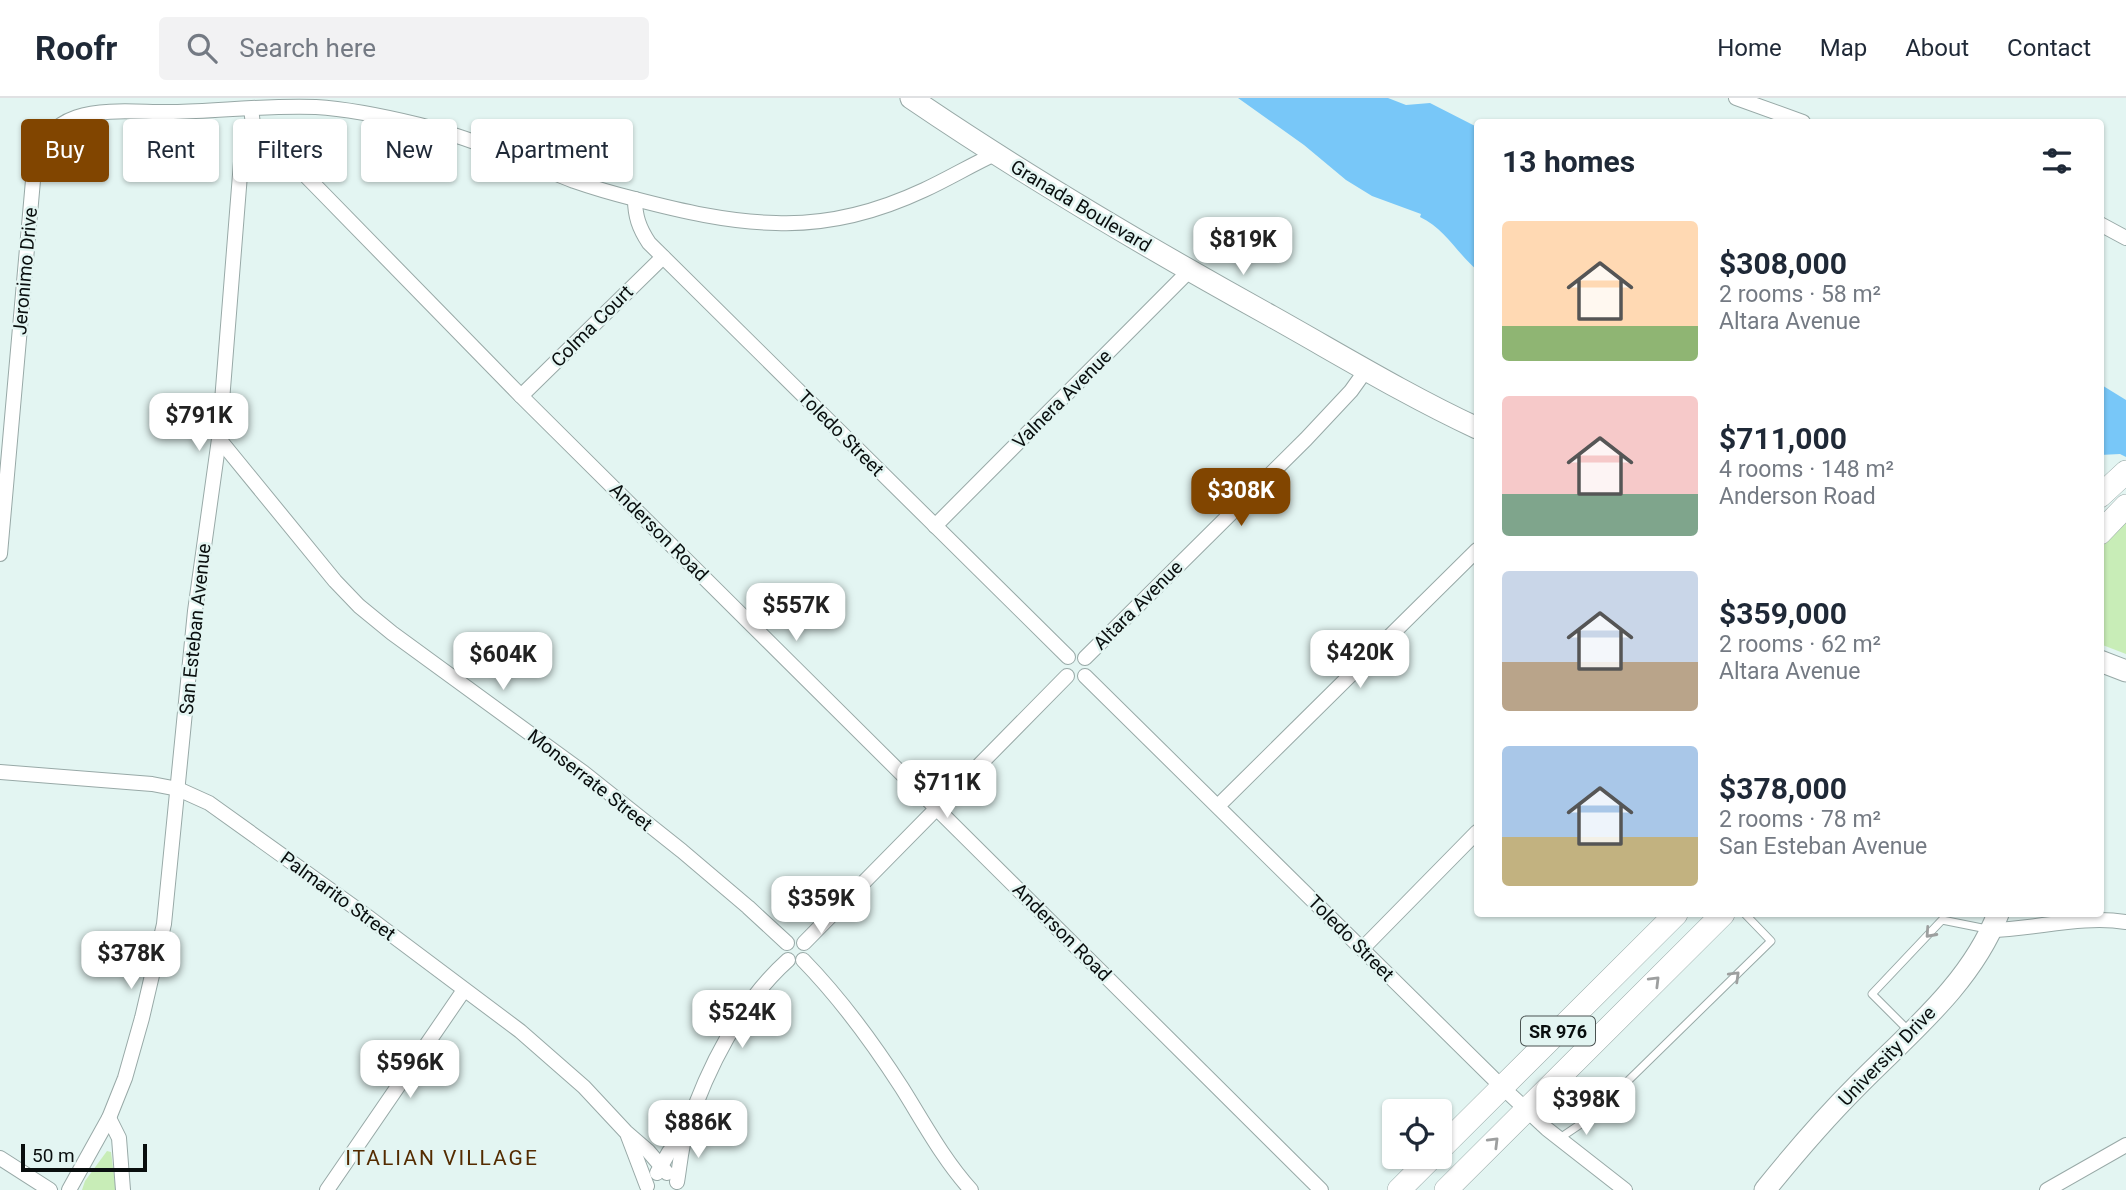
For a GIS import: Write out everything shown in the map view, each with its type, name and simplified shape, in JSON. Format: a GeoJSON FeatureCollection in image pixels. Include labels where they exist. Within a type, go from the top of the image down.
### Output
{"type":"FeatureCollection","features":[{"type":"Feature","properties":{"kind":"main road"},"geometry":{"type":"LineString","coordinates":[[2104,492],[2125,472]]}},
{"type":"Feature","properties":{"kind":"main road"},"geometry":{"type":"LineString","coordinates":[[2104,529],[2126,506]]}},
{"type":"Feature","properties":{"kind":"main road","name":"SR 976"},"geometry":{"type":"LineString","coordinates":[[1452,1137],[1673,917]]}},
{"type":"Feature","properties":{"kind":"main road","name":"SR 976"},"geometry":{"type":"LineString","coordinates":[[1446,1190],[1720,917]]}},
{"type":"Feature","properties":{"kind":"main road"},"geometry":{"type":"LineString","coordinates":[[1399,1190],[1420,1169]]}},
{"type":"Feature","properties":{"kind":"street","name":"Granada Boulevard"},"geometry":{"type":"LineString","coordinates":[[911,98],[1070,201],[1189,271],[1366,370],[1474,426]]}},
{"type":"Feature","properties":{"kind":"street"},"geometry":{"type":"LineString","coordinates":[[1736,98],[1794,119]]}},
{"type":"Feature","properties":{"kind":"street","name":"Jeronimo Drive"},"geometry":{"type":"LineString","coordinates":[[0,554],[34,169],[40,147],[48,135],[69,118],[96,111],[172,112],[316,107],[400,121],[466,139],[523,159],[576,182],[635,199],[708,216],[775,223],[827,221],[870,211],[904,198],[995,154]]}},
{"type":"Feature","properties":{"kind":"street"},"geometry":{"type":"LineString","coordinates":[[251,109],[253,119]]}},
{"type":"Feature","properties":{"kind":"street","name":"San Esteban Avenue"},"geometry":{"type":"LineString","coordinates":[[69,1190],[109,1118],[125,1077],[155,969],[164,924],[195,611],[219,439],[239,182]]}},
{"type":"Feature","properties":{"kind":"street","name":"Anderson Road"},"geometry":{"type":"LineString","coordinates":[[311,182],[521,396],[1321,1190]]}},
{"type":"Feature","properties":{"kind":"street","name":"Toledo Street"},"geometry":{"type":"LineString","coordinates":[[635,199],[635,215],[649,243],[1068,657]]}},
{"type":"Feature","properties":{"kind":"street"},"geometry":{"type":"LineString","coordinates":[[2104,226],[2126,238]]}},
{"type":"Feature","properties":{"kind":"street","name":"Colma Court"},"geometry":{"type":"LineString","coordinates":[[521,396],[663,257]]}},
{"type":"Feature","properties":{"kind":"street","name":"Valnera Avenue"},"geometry":{"type":"LineString","coordinates":[[934,526],[1189,271]]}},
{"type":"Feature","properties":{"kind":"street","name":"Altara Avenue"},"geometry":{"type":"LineString","coordinates":[[1085,658],[1306,439],[1351,391],[1366,370]]}},
{"type":"Feature","properties":{"kind":"street","name":"Monserrate Street"},"geometry":{"type":"LineString","coordinates":[[219,439],[335,581],[359,606],[584,773],[701,867],[787,943]]}},
{"type":"Feature","properties":{"kind":"street"},"geometry":{"type":"LineString","coordinates":[[1218,806],[1474,553]]}},
{"type":"Feature","properties":{"kind":"street","name":"Altara Avenue"},"geometry":{"type":"LineString","coordinates":[[1066,676],[1063,666],[1068,657],[1078,654],[1085,658],[1089,665],[1085,676]]}},
{"type":"Feature","properties":{"kind":"street"},"geometry":{"type":"LineString","coordinates":[[2104,663],[2126,671]]}},
{"type":"Feature","properties":{"kind":"street"},"geometry":{"type":"LineString","coordinates":[[804,943],[1066,676],[1078,680],[1085,676]]}},
{"type":"Feature","properties":{"kind":"street","name":"Toledo Street"},"geometry":{"type":"LineString","coordinates":[[1085,676],[1526,1110],[1625,1190]]}},
{"type":"Feature","properties":{"kind":"street","name":"Palmarito Street"},"geometry":{"type":"LineString","coordinates":[[0,772],[152,784],[178,789],[209,803],[368,917],[550,1056],[584,1087],[626,1132],[662,1180]]}},
{"type":"Feature","properties":{"kind":"street"},"geometry":{"type":"LineString","coordinates":[[1362,949],[1474,835]]}},
{"type":"Feature","properties":{"kind":"street"},"geometry":{"type":"LineString","coordinates":[[1994,922],[2022,929],[2092,920],[2126,922]]}},
{"type":"Feature","properties":{"kind":"street","name":"University Drive"},"geometry":{"type":"LineString","coordinates":[[1765,1190],[1819,1126],[1970,968],[1994,922]]}},
{"type":"Feature","properties":{"kind":"street"},"geometry":{"type":"LineString","coordinates":[[788,960],[784,949],[787,943],[798,939],[807,949],[803,960]]}},
{"type":"Feature","properties":{"kind":"street"},"geometry":{"type":"LineString","coordinates":[[788,960],[803,960]]}},
{"type":"Feature","properties":{"kind":"street"},"geometry":{"type":"LineString","coordinates":[[662,1180],[729,1036],[759,991],[788,960]]}},
{"type":"Feature","properties":{"kind":"street"},"geometry":{"type":"LineString","coordinates":[[803,960],[870,1041],[967,1188]]}},
{"type":"Feature","properties":{"kind":"street"},"geometry":{"type":"LineString","coordinates":[[327,1190],[464,990]]}},
{"type":"Feature","properties":{"kind":"street"},"geometry":{"type":"LineString","coordinates":[[109,1118],[119,1138],[122,1190]]}},
{"type":"Feature","properties":{"kind":"street","name":"Palmarito Street"},"geometry":{"type":"LineString","coordinates":[[626,1132],[662,1180]]}},
{"type":"Feature","properties":{"kind":"street"},"geometry":{"type":"LineString","coordinates":[[662,1180],[686,1132]]}},
{"type":"Feature","properties":{"kind":"street"},"geometry":{"type":"LineString","coordinates":[[2048,1190],[2126,1145]]}},
{"type":"Feature","properties":{"kind":"street"},"geometry":{"type":"LineString","coordinates":[[0,1158],[50,1190]]}},
{"type":"Feature","properties":{"kind":"lane"},"geometry":{"type":"LineString","coordinates":[[1559,1138],[1591,1117],[1771,941],[1748,917]]}},
{"type":"Feature","properties":{"kind":"lane"},"geometry":{"type":"LineString","coordinates":[[1910,1032],[1872,994],[1942,920],[1994,922]]}},
{"type":"Feature","properties":{"kind":"green space"},"geometry":{"type":"Polygon","coordinates":[[[2126,520],[2126,654],[2104,646],[2104,545],[2126,520]]]}},
{"type":"Feature","properties":{"kind":"green space"},"geometry":{"type":"Polygon","coordinates":[[[107,1151],[111,1152],[116,1190],[82,1190],[85,1181],[107,1151]]]}},
{"type":"Feature","properties":{"kind":"water"},"geometry":{"type":"Polygon","coordinates":[[[1238,98],[1388,98],[1406,105],[1430,103],[1474,125],[1474,267],[1443,234],[1420,217],[1421,214],[1372,196],[1346,180],[1304,145],[1238,98]]]}},
{"type":"Feature","properties":{"kind":"water"},"geometry":{"type":"Polygon","coordinates":[[[2104,386],[2126,400],[2126,457],[2120,454],[2104,455],[2104,386]]]}},
{"type":"Feature","properties":{"kind":"district","name":"ITALIAN VILLAGE"},"geometry":{"type":"Point","coordinates":[442,1158]}}]}
